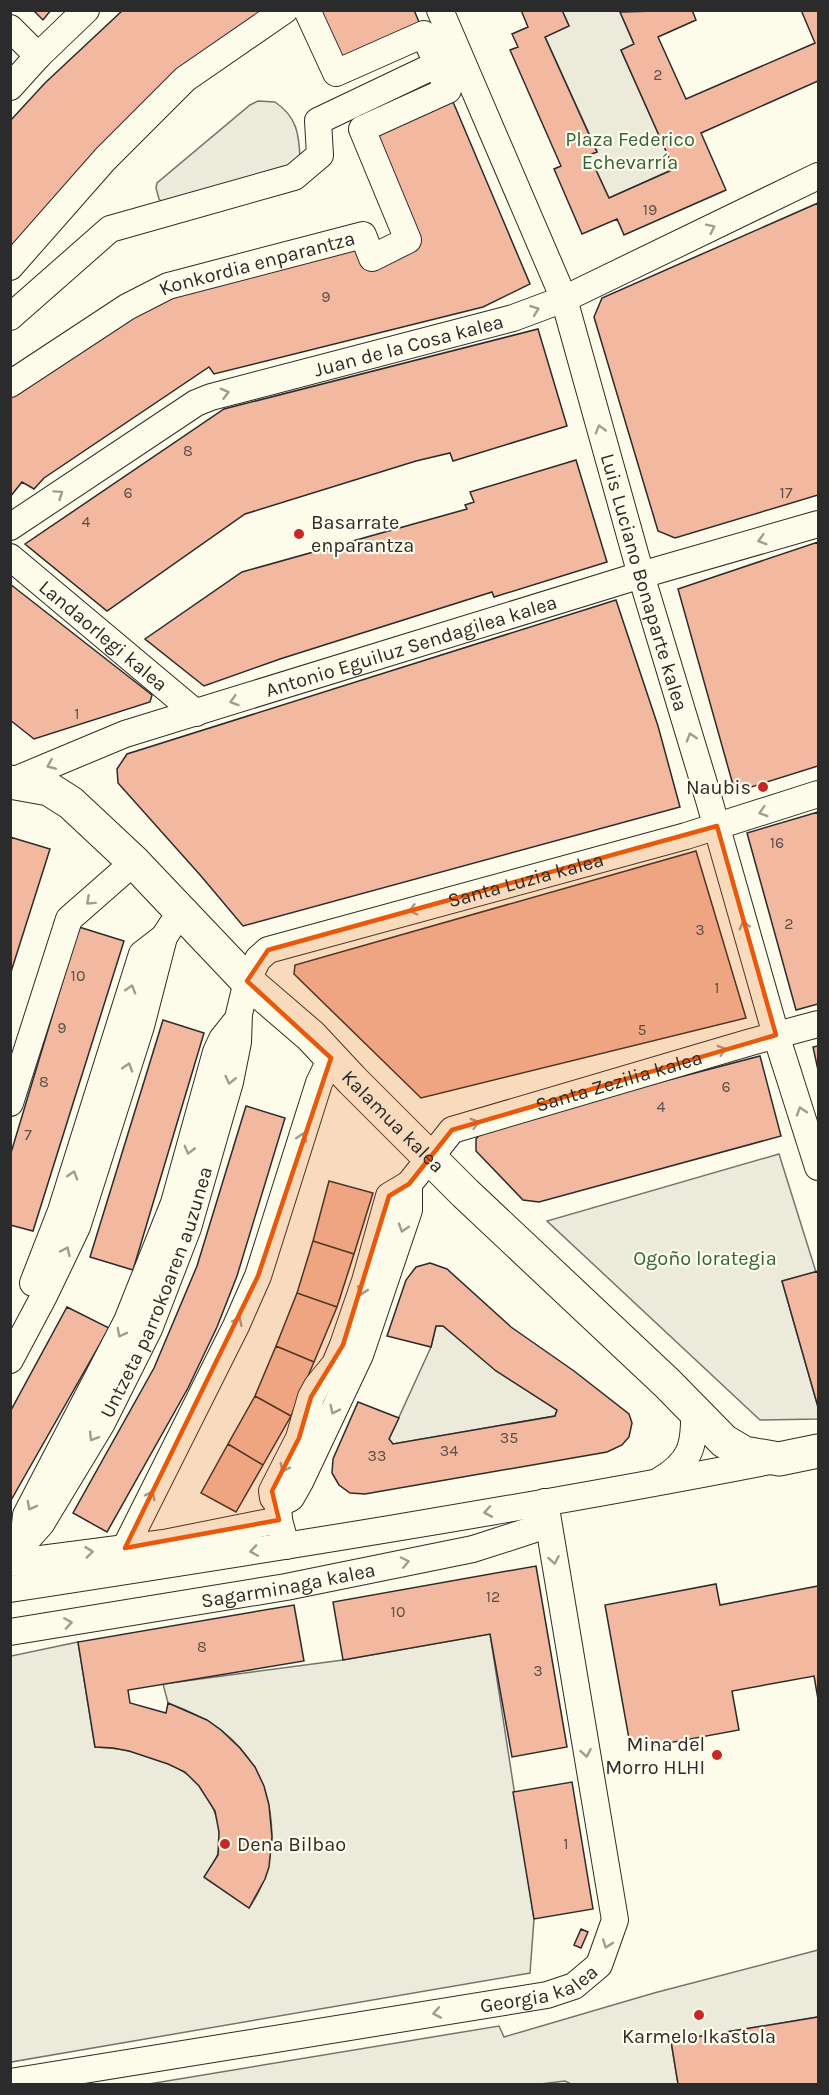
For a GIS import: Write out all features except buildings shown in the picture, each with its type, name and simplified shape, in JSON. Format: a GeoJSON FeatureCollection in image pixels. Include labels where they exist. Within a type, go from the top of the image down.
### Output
{"type":"FeatureCollection","features":[{"type":"Feature","properties":{"kind":"street"},"geometry":{"type":"LineString","coordinates":[[10,87],[38,56],[86,10]]}},
{"type":"Feature","properties":{"kind":"street"},"geometry":{"type":"LineString","coordinates":[[10,267],[105,159],[185,80],[285,10]]}},
{"type":"Feature","properties":{"kind":"street","name":"Konkordia enparantza"},"geometry":{"type":"LineString","coordinates":[[10,384],[127,307],[168,286],[363,235],[372,258],[408,240],[362,129],[448,90],[441,61],[424,34],[336,73],[307,10]]}},
{"type":"Feature","properties":{"kind":"street","name":"Luis Luciano Bonaparte kalea"},"geometry":{"type":"LineString","coordinates":[[440,10],[564,299],[641,575],[717,826],[776,1035],[819,1167]]}},
{"type":"Feature","properties":{"kind":"street"},"geometry":{"type":"LineString","coordinates":[[10,28],[38,56]]}},
{"type":"Feature","properties":{"kind":"street"},"geometry":{"type":"LineString","coordinates":[[10,317],[110,229],[294,177],[320,155],[318,121],[441,61]]}},
{"type":"Feature","properties":{"kind":"street","name":"Juan de la Cosa kalea"},"geometry":{"type":"LineString","coordinates":[[10,527],[196,403],[211,397],[513,318],[564,299],[819,176]]}},
{"type":"Feature","properties":{"kind":"street","name":"Antonio Eguiluz Sendagilea kalea"},"geometry":{"type":"LineString","coordinates":[[11,782],[125,734],[641,575],[819,524]]}},
{"type":"Feature","properties":{"kind":"street","name":"Landaorlegi kalea"},"geometry":{"type":"LineString","coordinates":[[10,557],[196,712]]}},
{"type":"Feature","properties":{"kind":"street","name":"Kalamua kalea"},"geometry":{"type":"LineString","coordinates":[[11,782],[49,789],[71,803],[134,862],[173,925],[247,981],[311,1036],[465,1193],[724,1441],[744,1453],[779,1460]]}},
{"type":"Feature","properties":{"kind":"street","name":"Santa Luzia kalea"},"geometry":{"type":"LineString","coordinates":[[247,981],[258,959],[268,950],[717,826],[819,795]]}},
{"type":"Feature","properties":{"kind":"street"},"geometry":{"type":"LineString","coordinates":[[10,1103],[69,919],[134,862]]}},
{"type":"Feature","properties":{"kind":"street"},"geometry":{"type":"LineString","coordinates":[[10,1326],[31,1289],[61,1211],[142,954],[173,925]]}},
{"type":"Feature","properties":{"kind":"street"},"geometry":{"type":"LineString","coordinates":[[10,1360],[77,1227],[173,925]]}},
{"type":"Feature","properties":{"kind":"street","name":"Untzeta parrokoaren auzunea"},"geometry":{"type":"LineString","coordinates":[[18,1556],[41,1524],[102,1423],[149,1329],[192,1217],[230,1082],[238,1042],[238,1019],[247,981]]}},
{"type":"Feature","properties":{"kind":"street","name":"Santa Zezilia kalea"},"geometry":{"type":"LineString","coordinates":[[430,1156],[452,1130],[819,1024]]}},
{"type":"Feature","properties":{"kind":"street"},"geometry":{"type":"LineString","coordinates":[[125,1548],[236,1326],[258,1276],[320,1083],[331,1058]]}},
{"type":"Feature","properties":{"kind":"street"},"geometry":{"type":"LineString","coordinates":[[286,1546],[278,1512],[291,1498],[300,1482],[360,1355],[409,1210],[409,1184],[430,1156]]}},
{"type":"Feature","properties":{"kind":"street","name":"Sagarminaga kalea"},"geometry":{"type":"LineString","coordinates":[[654,1485],[677,1471],[691,1448],[695,1432],[694,1410]]}},
{"type":"Feature","properties":{"kind":"street","name":"Sagarminaga kalea"},"geometry":{"type":"LineString","coordinates":[[10,1589],[654,1485],[819,1451]]}},
{"type":"Feature","properties":{"kind":"street","name":"Sagarminaga kalea"},"geometry":{"type":"LineString","coordinates":[[10,1632],[286,1587],[473,1549],[532,1530],[546,1502]]}},
{"type":"Feature","properties":{"kind":"street","name":"Georgia kalea"},"geometry":{"type":"LineString","coordinates":[[10,2082],[547,1995],[574,1986],[599,1965],[615,1920],[550,1538],[546,1502]]}},
{"type":"Feature","properties":{"kind":"street","name":"Untzeta parrokoaren auzunea"},"geometry":{"type":"LineString","coordinates":[[18,1556],[164,1543],[278,1512]]}},
{"type":"Feature","properties":{"kind":"highlighted area"},"geometry":{"type":"Polygon","coordinates":[[[717,826],[776,1035],[452,1130],[409,1184],[389,1196],[343,1345],[311,1397],[299,1438],[272,1491],[279,1520],[125,1548],[258,1276],[331,1058],[247,981],[268,950],[717,826]]]}},
{"type":"Feature","properties":{"kind":"green space","name":"Plaza Federico Echevarría"},"geometry":{"type":"Polygon","coordinates":[[[562,11],[623,11],[620,12],[634,44],[621,50],[674,169],[609,198],[589,155],[597,151],[545,37],[569,26],[562,11]]]}},
{"type":"Feature","properties":{"kind":"green space"},"geometry":{"type":"Polygon","coordinates":[[[258,101],[275,102],[292,120],[299,141],[300,158],[291,168],[163,203],[159,199],[157,183],[250,105],[258,101]]]}},
{"type":"Feature","properties":{"kind":"green space","name":"Ogoño lorategia"},"geometry":{"type":"Polygon","coordinates":[[[779,1154],[816,1272],[782,1281],[818,1407],[818,1419],[760,1420],[547,1221],[779,1154]]]}},
{"type":"Feature","properties":{"kind":"green space"},"geometry":{"type":"Polygon","coordinates":[[[436,1326],[443,1326],[557,1410],[555,1416],[393,1444],[389,1439],[431,1347],[436,1326]]]}},
{"type":"Feature","properties":{"kind":"green space"},"geometry":{"type":"Polygon","coordinates":[[[490,1634],[534,1919],[530,1973],[11,2062],[11,1656],[78,1642],[95,1747],[130,1751],[153,1757],[184,1772],[201,1787],[217,1819],[220,1842],[218,1853],[205,1878],[249,1908],[261,1886],[269,1862],[272,1838],[270,1814],[264,1790],[254,1768],[240,1747],[209,1722],[168,1703],[163,1684],[343,1660],[490,1634]]]}},
{"type":"Feature","properties":{"kind":"green space","name":"Karmelo Ikastola"},"geometry":{"type":"Polygon","coordinates":[[[818,1950],[818,2017],[671,2041],[678,2084],[571,2084],[565,2081],[540,2084],[149,2084],[499,2026],[504,2037],[654,1993],[818,1950]]]}},
{"type":"Feature","properties":{"kind":"place","name":"Basarrate enparantza"},"geometry":{"type":"Point","coordinates":[299,534]}},
{"type":"Feature","properties":{"kind":"place","name":"Naubis"},"geometry":{"type":"Point","coordinates":[763,787]}},
{"type":"Feature","properties":{"kind":"place","name":"Mina del Morro HLHI"},"geometry":{"type":"Point","coordinates":[717,1755]}},
{"type":"Feature","properties":{"kind":"place","name":"Dena Bilbao"},"geometry":{"type":"Point","coordinates":[225,1844]}},
{"type":"Feature","properties":{"kind":"place","name":"Karmelo Ikastola"},"geometry":{"type":"Point","coordinates":[699,2015]}}]}
